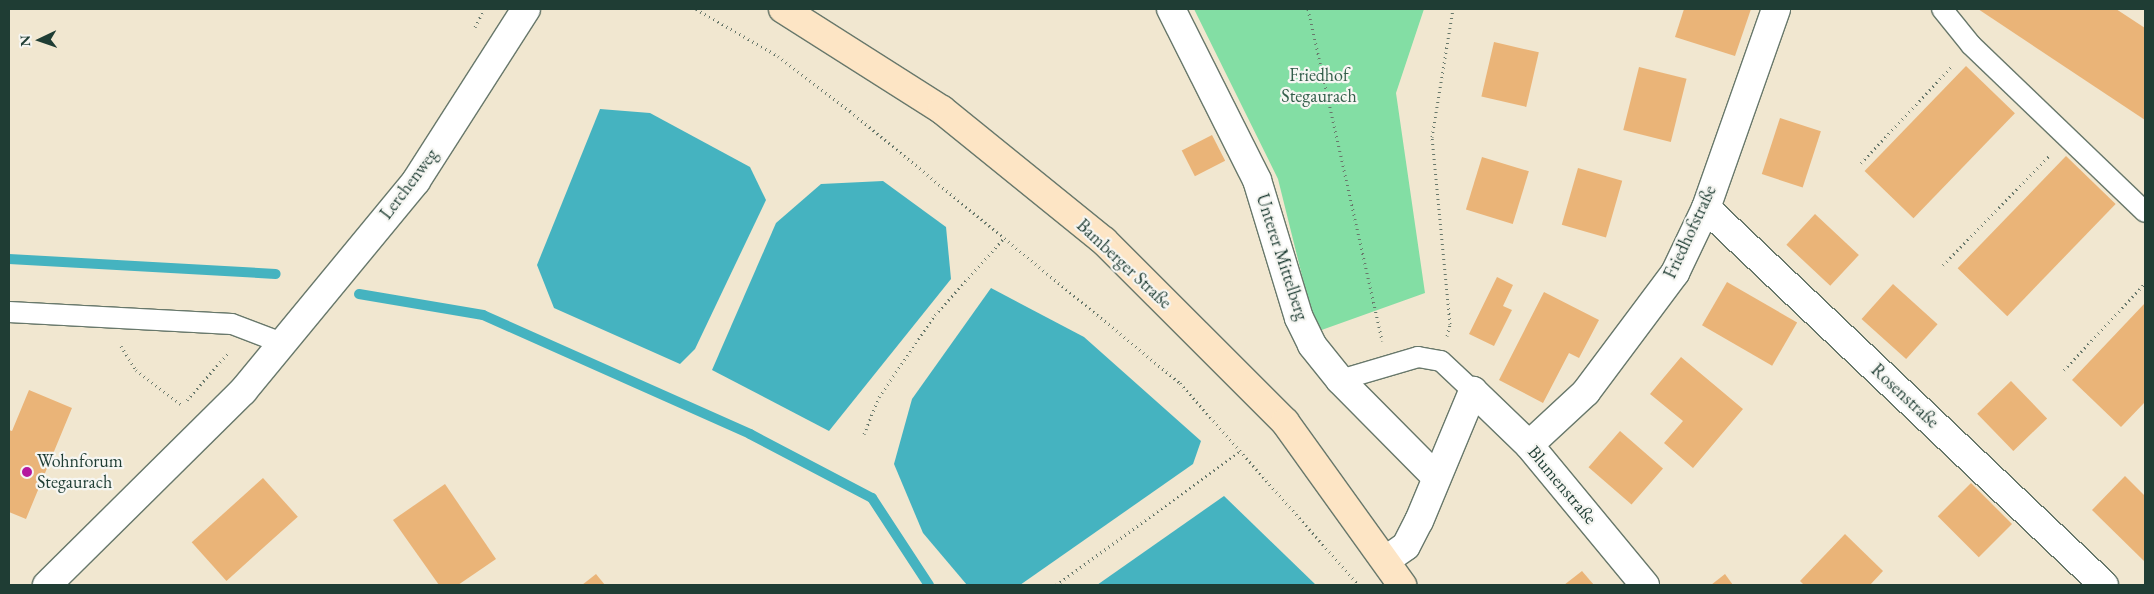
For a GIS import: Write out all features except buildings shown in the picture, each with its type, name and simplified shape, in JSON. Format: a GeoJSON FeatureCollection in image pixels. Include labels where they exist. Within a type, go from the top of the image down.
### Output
{"type":"FeatureCollection","features":[{"type":"Feature","properties":{"kind":"main road","name":"Bamberger Straße"},"geometry":{"type":"LineString","coordinates":[[783,9],[942,110],[1104,241],[1285,422],[1386,560],[1402,585]]}},
{"type":"Feature","properties":{"kind":"street","name":"Unterer Mittelberg"},"geometry":{"type":"LineString","coordinates":[[1171,9],[1257,180],[1299,318],[1312,345],[1340,380],[1435,476]]}},
{"type":"Feature","properties":{"kind":"street","name":"Friedhofstraße"},"geometry":{"type":"LineString","coordinates":[[1529,445],[1592,384],[1675,273],[1706,208],[1776,9]]}},
{"type":"Feature","properties":{"kind":"street","name":"Lerchenweg"},"geometry":{"type":"LineString","coordinates":[[47,585],[243,391],[416,181],[523,10]]}},
{"type":"Feature","properties":{"kind":"street","name":"Rosenstraße"},"geometry":{"type":"LineString","coordinates":[[1706,208],[2104,585]]}},
{"type":"Feature","properties":{"kind":"street"},"geometry":{"type":"LineString","coordinates":[[1386,560],[1406,546],[1473,391]]}},
{"type":"Feature","properties":{"kind":"street","name":"Blumenstraße"},"geometry":{"type":"LineString","coordinates":[[1473,391],[1529,445],[1645,585]]}},
{"type":"Feature","properties":{"kind":"lane"},"geometry":{"type":"LineString","coordinates":[[1942,9],[1972,45],[2069,135],[2145,212]]}},
{"type":"Feature","properties":{"kind":"lane"},"geometry":{"type":"LineString","coordinates":[[9,312],[110,317],[250,329],[282,343]]}},
{"type":"Feature","properties":{"kind":"lane"},"geometry":{"type":"LineString","coordinates":[[1340,380],[1418,357],[1441,361],[1473,391]]}},
{"type":"Feature","properties":{"kind":"path"},"geometry":{"type":"LineString","coordinates":[[470,35],[484,9]]}},
{"type":"Feature","properties":{"kind":"path"},"geometry":{"type":"LineString","coordinates":[[696,9],[785,62],[1004,238],[1180,383],[1239,452],[1360,585]]}},
{"type":"Feature","properties":{"kind":"path"},"geometry":{"type":"LineString","coordinates":[[1308,9],[1388,366]]}},
{"type":"Feature","properties":{"kind":"path"},"geometry":{"type":"LineString","coordinates":[[1441,361],[1450,324],[1432,137],[1453,9]]}},
{"type":"Feature","properties":{"kind":"path"},"geometry":{"type":"LineString","coordinates":[[1861,163],[1972,45]]}},
{"type":"Feature","properties":{"kind":"path"},"geometry":{"type":"LineString","coordinates":[[1943,265],[2069,135]]}},
{"type":"Feature","properties":{"kind":"path"},"geometry":{"type":"LineString","coordinates":[[864,434],[879,397],[935,315],[1004,238]]}},
{"type":"Feature","properties":{"kind":"path"},"geometry":{"type":"LineString","coordinates":[[2064,370],[2145,283]]}},
{"type":"Feature","properties":{"kind":"path"},"geometry":{"type":"LineString","coordinates":[[110,317],[118,342],[136,370],[181,406],[250,329]]}},
{"type":"Feature","properties":{"kind":"path"},"geometry":{"type":"LineString","coordinates":[[1056,585],[1239,452]]}},
{"type":"Feature","properties":{"kind":"green space","name":"Friedhof Stegaurach"},"geometry":{"type":"Polygon","coordinates":[[[1194,9],[1424,9],[1396,93],[1425,293],[1316,332],[1278,179],[1194,9]]]}},
{"type":"Feature","properties":{"kind":"water"},"geometry":{"type":"Polygon","coordinates":[[[600,109],[650,113],[750,167],[766,200],[695,349],[680,364],[554,308],[537,265],[600,109]]]}},
{"type":"Feature","properties":{"kind":"water"},"geometry":{"type":"Polygon","coordinates":[[[883,181],[946,227],[951,279],[829,431],[712,370],[776,223],[821,184],[883,181]]]}},
{"type":"Feature","properties":{"kind":"water"},"geometry":{"type":"Polygon","coordinates":[[[991,288],[1084,337],[1201,441],[1193,464],[1020,585],[967,585],[923,533],[894,464],[912,399],[991,288]]]}},
{"type":"Feature","properties":{"kind":"water"},"geometry":{"type":"Polygon","coordinates":[[[1224,496],[1316,585],[1097,585],[1224,496]]]}},
{"type":"Feature","properties":{"kind":"waterway"},"geometry":{"type":"LineString","coordinates":[[9,259],[276,274]]}},
{"type":"Feature","properties":{"kind":"waterway"},"geometry":{"type":"LineString","coordinates":[[359,294],[483,315],[750,434],[872,498],[929,585]]}},
{"type":"Feature","properties":{"kind":"place","name":"Wohnforum Stegaurach"},"geometry":{"type":"Point","coordinates":[27,472]}}]}
